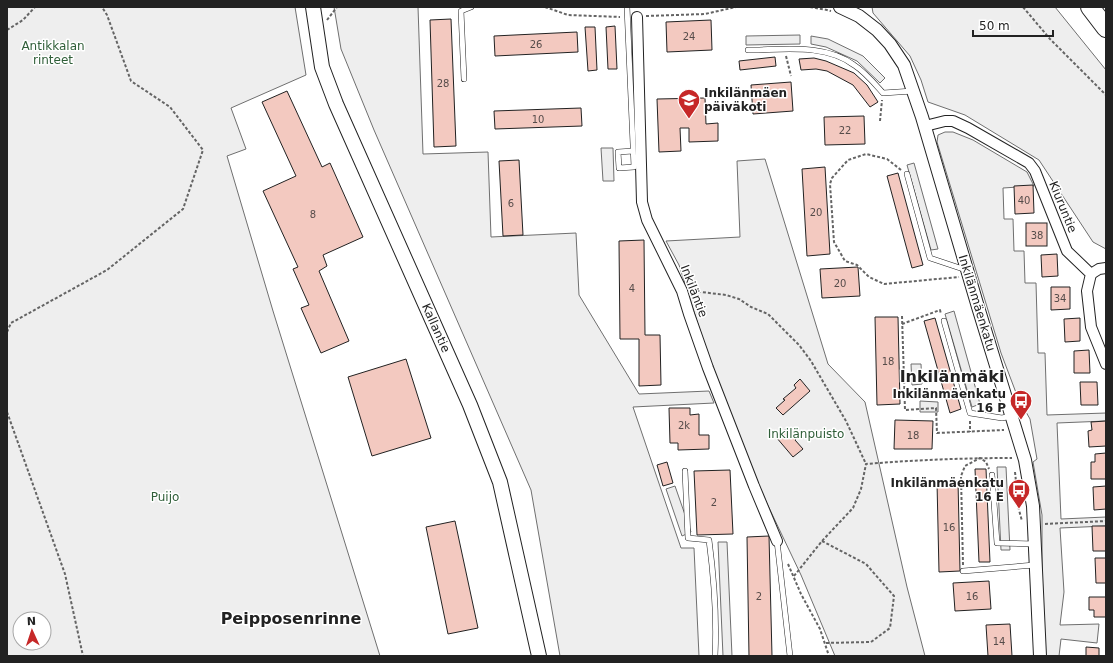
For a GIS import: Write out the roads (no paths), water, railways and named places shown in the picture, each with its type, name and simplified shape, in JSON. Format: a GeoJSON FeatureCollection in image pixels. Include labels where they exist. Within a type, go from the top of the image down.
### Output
{"type":"FeatureCollection","features":[{"type":"Feature","properties":{"kind":"highway"},"geometry":{"type":"LineString","coordinates":[[1090,7],[1106,28]]}},
{"type":"Feature","properties":{"kind":"main road","name":"Kallantie"},"geometry":{"type":"LineString","coordinates":[[313,7],[322,67],[336,104],[470,405],[500,482],[539,656]]}},
{"type":"Feature","properties":{"kind":"street","name":"Inkilänmäenkatu"},"geometry":{"type":"LineString","coordinates":[[837,10],[859,16],[878,30],[890,44],[904,65],[925,126],[962,271],[1006,417],[1025,460],[1033,506],[1028,524],[1035,544],[1040,656]]}},
{"type":"Feature","properties":{"kind":"street","name":"Inkiläntie"},"geometry":{"type":"LineString","coordinates":[[637,16],[642,202],[647,220],[682,291],[734,437],[777,541]]}},
{"type":"Feature","properties":{"kind":"street","name":"Kiuruntie"},"geometry":{"type":"LineString","coordinates":[[925,126],[945,121],[953,121],[1029,163],[1035,171],[1067,251],[1091,274]]}},
{"type":"Feature","properties":{"kind":"street"},"geometry":{"type":"LineString","coordinates":[[1106,268],[1099,269],[1091,274],[1087,291],[1091,327],[1106,364]]}},
{"type":"Feature","properties":{"kind":"lane"},"geometry":{"type":"LineString","coordinates":[[464,79],[461,11],[471,7]]}},
{"type":"Feature","properties":{"kind":"lane"},"geometry":{"type":"LineString","coordinates":[[626,7],[633,151]]}},
{"type":"Feature","properties":{"kind":"lane"},"geometry":{"type":"LineString","coordinates":[[748,50],[815,49],[835,55],[854,64],[883,93],[914,91]]}},
{"type":"Feature","properties":{"kind":"lane"},"geometry":{"type":"LineString","coordinates":[[907,174],[930,258],[962,271]]}},
{"type":"Feature","properties":{"kind":"lane"},"geometry":{"type":"LineString","coordinates":[[944,321],[970,413],[1006,417]]}},
{"type":"Feature","properties":{"kind":"lane"},"geometry":{"type":"LineString","coordinates":[[685,471],[688,538],[709,540],[716,636],[715,656]]}},
{"type":"Feature","properties":{"kind":"lane"},"geometry":{"type":"LineString","coordinates":[[992,475],[997,543],[1035,544]]}},
{"type":"Feature","properties":{"kind":"lane"},"geometry":{"type":"LineString","coordinates":[[777,541],[790,656]]}},
{"type":"Feature","properties":{"kind":"lane"},"geometry":{"type":"LineString","coordinates":[[964,572],[1036,565]]}},
{"type":"Feature","properties":{"kind":"place","name":"Inkilänmäen päiväkoti"},"geometry":{"type":"Point","coordinates":[689,120]}},
{"type":"Feature","properties":{"kind":"place","name":"Inkilänmäenkatu 16 P"},"geometry":{"type":"Point","coordinates":[1021,420]}},
{"type":"Feature","properties":{"kind":"place","name":"Inkilänmäenkatu 16 E"},"geometry":{"type":"Point","coordinates":[1019,510]}},
{"type":"Feature","properties":{"kind":"district","name":"Inkilänmäki"},"geometry":{"type":"Point","coordinates":[952,376]}},
{"type":"Feature","properties":{"kind":"district","name":"Peipposenrinne"},"geometry":{"type":"Point","coordinates":[291,618]}},
{"type":"Feature","properties":{"kind":"park label","name":"Antikkalan rinteet"},"geometry":{"type":"Point","coordinates":[53,53]}},
{"type":"Feature","properties":{"kind":"park label","name":"Inkilänpuisto"},"geometry":{"type":"Point","coordinates":[806,434]}},
{"type":"Feature","properties":{"kind":"park label","name":"Puijo"},"geometry":{"type":"Point","coordinates":[165,497]}}]}
